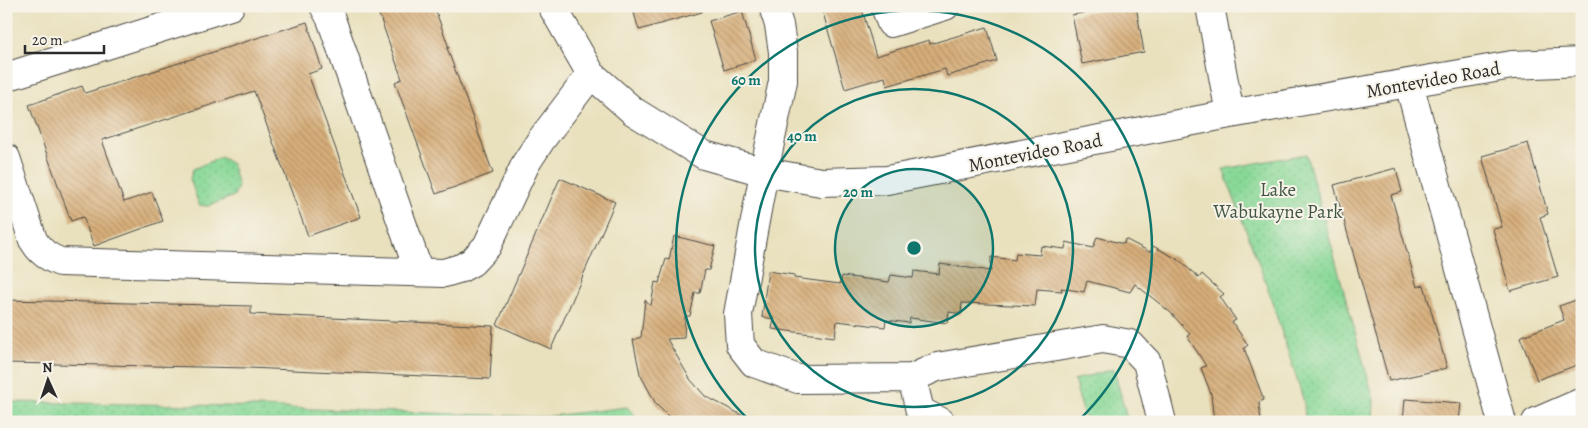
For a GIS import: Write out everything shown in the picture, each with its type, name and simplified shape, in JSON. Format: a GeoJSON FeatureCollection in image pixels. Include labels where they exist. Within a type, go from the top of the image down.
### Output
{"type":"FeatureCollection","features":[{"type":"Feature","properties":{"kind":"street"},"geometry":{"type":"LineString","coordinates":[[6,77],[230,6]]}},
{"type":"Feature","properties":{"kind":"street"},"geometry":{"type":"LineString","coordinates":[[324,6],[331,19],[419,272]]}},
{"type":"Feature","properties":{"kind":"street","name":"Montevideo Road"},"geometry":{"type":"LineString","coordinates":[[552,6],[592,74],[633,111],[704,155],[764,172],[821,182],[887,180],[1230,114],[1512,65],[1582,62]]}},
{"type":"Feature","properties":{"kind":"street"},"geometry":{"type":"LineString","coordinates":[[773,6],[779,25],[783,52],[783,81],[738,314],[740,344],[754,363],[798,379],[912,378],[937,367],[1103,339],[1130,344],[1148,362],[1162,422]]}},
{"type":"Feature","properties":{"kind":"street"},"geometry":{"type":"LineString","coordinates":[[886,6],[891,24],[945,6]]}},
{"type":"Feature","properties":{"kind":"street"},"geometry":{"type":"LineString","coordinates":[[1210,6],[1230,114]]}},
{"type":"Feature","properties":{"kind":"street"},"geometry":{"type":"LineString","coordinates":[[6,158],[38,250],[60,262],[444,273],[462,268],[481,254],[491,240],[526,164],[541,140],[592,74]]}},
{"type":"Feature","properties":{"kind":"street"},"geometry":{"type":"LineString","coordinates":[[1409,84],[1502,422]]}},
{"type":"Feature","properties":{"kind":"street"},"geometry":{"type":"LineString","coordinates":[[912,378],[920,412],[941,422]]}},
{"type":"Feature","properties":{"kind":"street"},"geometry":{"type":"LineString","coordinates":[[1536,422],[1582,402]]}},
{"type":"Feature","properties":{"kind":"green space","name":"Lake Wabukayne Park"},"geometry":{"type":"Polygon","coordinates":[[[1306,154],[1374,400],[1373,422],[1305,422],[1304,402],[1266,283],[1223,169],[1306,154]]]}},
{"type":"Feature","properties":{"kind":"green space"},"geometry":{"type":"Polygon","coordinates":[[[221,157],[232,164],[238,186],[234,196],[208,206],[199,205],[190,179],[193,169],[221,157]]]}},
{"type":"Feature","properties":{"kind":"green space"},"geometry":{"type":"Polygon","coordinates":[[[1114,369],[1128,422],[1086,422],[1074,380],[1114,369]]]}},
{"type":"Feature","properties":{"kind":"green space"},"geometry":{"type":"Polygon","coordinates":[[[6,402],[197,405],[544,417],[627,407],[642,422],[6,422],[6,402]]]}},
{"type":"Feature","properties":{"kind":"building"},"geometry":{"type":"Polygon","coordinates":[[[376,6],[434,6],[449,48],[447,48],[493,173],[436,194],[395,82],[402,79],[376,6]]]}},
{"type":"Feature","properties":{"kind":"building"},"geometry":{"type":"Polygon","coordinates":[[[632,6],[701,6],[702,12],[639,30],[632,6]]]}},
{"type":"Feature","properties":{"kind":"building"},"geometry":{"type":"Polygon","coordinates":[[[821,6],[861,6],[876,56],[929,40],[930,44],[987,27],[997,61],[947,76],[945,69],[887,86],[885,77],[845,89],[821,6]]]}},
{"type":"Feature","properties":{"kind":"building"},"geometry":{"type":"Polygon","coordinates":[[[1117,6],[1136,6],[1144,52],[1082,64],[1072,15],[1117,6]]]}},
{"type":"Feature","properties":{"kind":"building"},"geometry":{"type":"Polygon","coordinates":[[[742,11],[756,60],[724,70],[709,21],[742,11]]]}},
{"type":"Feature","properties":{"kind":"building"},"geometry":{"type":"Polygon","coordinates":[[[307,22],[322,69],[308,74],[361,217],[308,236],[254,91],[102,140],[124,202],[152,192],[163,221],[94,246],[83,217],[71,221],[29,105],[82,86],[85,93],[307,22]]]}},
{"type":"Feature","properties":{"kind":"building"},"geometry":{"type":"Polygon","coordinates":[[[1528,143],[1548,214],[1540,217],[1558,277],[1510,291],[1493,229],[1502,227],[1482,156],[1528,143]]]}},
{"type":"Feature","properties":{"kind":"building"},"geometry":{"type":"Polygon","coordinates":[[[1396,168],[1402,192],[1391,195],[1417,287],[1424,285],[1447,368],[1389,381],[1334,185],[1396,168]]]}},
{"type":"Feature","properties":{"kind":"building"},"geometry":{"type":"Polygon","coordinates":[[[560,178],[615,202],[551,349],[497,325],[560,178]]]}},
{"type":"Feature","properties":{"kind":"building"},"geometry":{"type":"Polygon","coordinates":[[[674,236],[715,246],[709,270],[705,270],[700,293],[695,293],[690,316],[685,316],[684,338],[667,339],[690,379],[705,396],[755,422],[674,422],[656,404],[640,374],[633,340],[641,337],[645,300],[651,305],[655,282],[659,283],[666,259],[669,260],[674,236]]]}},
{"type":"Feature","properties":{"kind":"building"},"geometry":{"type":"Polygon","coordinates":[[[1097,237],[1124,244],[1125,239],[1150,252],[1153,246],[1179,260],[1199,278],[1202,274],[1224,294],[1220,297],[1236,320],[1232,322],[1248,345],[1244,348],[1264,400],[1259,402],[1261,422],[1214,422],[1211,394],[1201,368],[1206,366],[1187,336],[1190,334],[1170,312],[1135,284],[1130,292],[1087,281],[1084,292],[1061,288],[1062,291],[1037,289],[1035,306],[962,303],[961,314],[949,312],[947,323],[910,318],[909,323],[886,320],[885,327],[837,321],[835,337],[772,329],[774,319],[762,317],[768,271],[794,275],[794,278],[840,284],[842,276],[889,282],[891,275],[913,278],[914,271],[939,274],[940,264],[991,271],[991,257],[1015,260],[1016,253],[1040,255],[1041,246],[1065,249],[1066,242],[1093,248],[1097,237]]]}},
{"type":"Feature","properties":{"kind":"building"},"geometry":{"type":"Polygon","coordinates":[[[1582,298],[1582,363],[1537,380],[1520,337],[1564,320],[1559,306],[1582,298]]]}},
{"type":"Feature","properties":{"kind":"building"},"geometry":{"type":"Polygon","coordinates":[[[8,300],[251,306],[251,314],[493,326],[490,379],[249,368],[6,363],[8,300]]]}},
{"type":"Feature","properties":{"kind":"building"},"geometry":{"type":"Polygon","coordinates":[[[1405,399],[1461,403],[1459,422],[1403,422],[1405,399]]]}}]}
